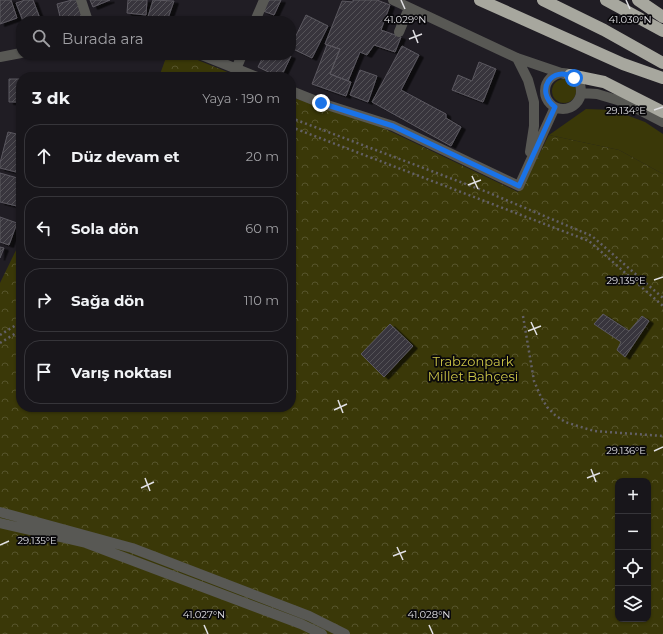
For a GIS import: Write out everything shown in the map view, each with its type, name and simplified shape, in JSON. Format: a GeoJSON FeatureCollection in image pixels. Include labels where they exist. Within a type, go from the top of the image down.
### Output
{"type":"FeatureCollection","features":[{"type":"Feature","properties":{"kind":"highway"},"geometry":{"type":"LineString","coordinates":[[480,0],[623,64],[663,85]]}},
{"type":"Feature","properties":{"kind":"highway"},"geometry":{"type":"LineString","coordinates":[[543,0],[604,30],[663,63]]}},
{"type":"Feature","properties":{"kind":"highway"},"geometry":{"type":"LineString","coordinates":[[606,0],[663,31]]}},
{"type":"Feature","properties":{"kind":"highway"},"geometry":{"type":"LineString","coordinates":[[638,0],[663,17]]}},
{"type":"Feature","properties":{"kind":"highway"},"geometry":{"type":"LineString","coordinates":[[623,64],[663,78]]}},
{"type":"Feature","properties":{"kind":"highway"},"geometry":{"type":"LineString","coordinates":[[567,74],[604,82],[663,112]]}},
{"type":"Feature","properties":{"kind":"street"},"geometry":{"type":"LineString","coordinates":[[81,0],[86,16]]}},
{"type":"Feature","properties":{"kind":"street"},"geometry":{"type":"LineString","coordinates":[[257,16],[264,0]]}},
{"type":"Feature","properties":{"kind":"street"},"geometry":{"type":"LineString","coordinates":[[393,0],[517,58],[567,74],[578,82],[580,87],[579,99],[571,107],[566,109],[555,107],[550,103],[517,58]]}},
{"type":"Feature","properties":{"kind":"street"},"geometry":{"type":"LineString","coordinates":[[399,32],[409,8]]}},
{"type":"Feature","properties":{"kind":"street"},"geometry":{"type":"LineString","coordinates":[[0,57],[16,54]]}},
{"type":"Feature","properties":{"kind":"street"},"geometry":{"type":"LineString","coordinates":[[517,58],[528,80],[534,102],[534,126],[529,164]]}},
{"type":"Feature","properties":{"kind":"street"},"geometry":{"type":"LineString","coordinates":[[214,60],[244,72]]}},
{"type":"Feature","properties":{"kind":"street"},"geometry":{"type":"LineString","coordinates":[[236,69],[240,60]]}},
{"type":"Feature","properties":{"kind":"street"},"geometry":{"type":"LineString","coordinates":[[547,98],[545,92],[548,81],[558,74],[567,74]]}},
{"type":"Feature","properties":{"kind":"street"},"geometry":{"type":"LineString","coordinates":[[296,93],[321,103],[393,126],[519,186],[555,107]]}},
{"type":"Feature","properties":{"kind":"street"},"geometry":{"type":"LineString","coordinates":[[580,93],[597,94],[624,102],[663,122]]}},
{"type":"Feature","properties":{"kind":"street"},"geometry":{"type":"LineString","coordinates":[[0,512],[132,548],[309,616],[345,634]]}},
{"type":"Feature","properties":{"kind":"street"},"geometry":{"type":"LineString","coordinates":[[0,523],[86,544],[301,624],[322,634]]}},
{"type":"Feature","properties":{"kind":"path"},"geometry":{"type":"LineString","coordinates":[[296,120],[487,192],[592,236],[663,298]]}},
{"type":"Feature","properties":{"kind":"path"},"geometry":{"type":"LineString","coordinates":[[296,129],[589,241],[663,306]]}},
{"type":"Feature","properties":{"kind":"path"},"geometry":{"type":"LineString","coordinates":[[523,316],[534,381],[541,398],[555,415],[565,422],[594,431],[663,436]]}},
{"type":"Feature","properties":{"kind":"path"},"geometry":{"type":"LineString","coordinates":[[0,335],[16,325]]}},
{"type":"Feature","properties":{"kind":"path"},"geometry":{"type":"LineString","coordinates":[[0,343],[16,333]]}},
{"type":"Feature","properties":{"kind":"green space"},"geometry":{"type":"Polygon","coordinates":[[[165,60],[198,60],[228,72],[161,72],[165,60]]]}},
{"type":"Feature","properties":{"kind":"green space"},"geometry":{"type":"Polygon","coordinates":[[[564,79],[573,82],[576,91],[573,100],[564,103],[555,100],[552,91],[555,82],[564,79]]]}},
{"type":"Feature","properties":{"kind":"green space","name":"Trabzonpark Millet Bahçesi"},"geometry":{"type":"Polygon","coordinates":[[[296,99],[377,125],[518,192],[549,135],[619,150],[663,174],[663,634],[0,634],[0,283],[16,250],[16,412],[296,412],[296,99]]]}},
{"type":"Feature","properties":{"kind":"green space"},"geometry":{"type":"Polygon","coordinates":[[[586,109],[613,110],[645,122],[663,134],[663,174],[619,150],[549,135],[586,109]]]}},
{"type":"Feature","properties":{"kind":"building"},"geometry":{"type":"Polygon","coordinates":[[[0,0],[11,0],[16,18],[0,24],[0,0]]]}},
{"type":"Feature","properties":{"kind":"building"},"geometry":{"type":"Polygon","coordinates":[[[25,0],[33,0],[39,16],[21,16],[16,3],[25,0]]]}},
{"type":"Feature","properties":{"kind":"building"},"geometry":{"type":"Polygon","coordinates":[[[78,0],[82,16],[60,16],[57,4],[78,0]]]}},
{"type":"Feature","properties":{"kind":"building"},"geometry":{"type":"Polygon","coordinates":[[[90,0],[110,0],[93,7],[90,0]]]}},
{"type":"Feature","properties":{"kind":"building"},"geometry":{"type":"Polygon","coordinates":[[[128,0],[147,0],[146,15],[127,13],[128,0]]]}},
{"type":"Feature","properties":{"kind":"building"},"geometry":{"type":"Polygon","coordinates":[[[153,0],[174,1],[169,16],[148,16],[153,0]]]}},
{"type":"Feature","properties":{"kind":"building"},"geometry":{"type":"Polygon","coordinates":[[[267,0],[281,0],[274,15],[263,11],[267,0]]]}},
{"type":"Feature","properties":{"kind":"building"},"geometry":{"type":"Polygon","coordinates":[[[353,0],[377,0],[390,5],[381,30],[401,37],[395,52],[374,45],[367,55],[360,52],[348,81],[330,74],[340,49],[325,44],[342,1],[353,2],[353,0]]]}},
{"type":"Feature","properties":{"kind":"building"},"geometry":{"type":"Polygon","coordinates":[[[306,15],[328,26],[312,58],[296,50],[296,36],[306,15]]]}},
{"type":"Feature","properties":{"kind":"building"},"geometry":{"type":"Polygon","coordinates":[[[327,45],[340,49],[330,74],[351,82],[346,96],[312,84],[327,45]]]}},
{"type":"Feature","properties":{"kind":"building"},"geometry":{"type":"Polygon","coordinates":[[[402,46],[419,55],[401,90],[446,114],[446,118],[461,127],[451,146],[372,102],[402,46]]]}},
{"type":"Feature","properties":{"kind":"building"},"geometry":{"type":"Polygon","coordinates":[[[262,60],[289,60],[283,72],[268,72],[258,67],[262,60]]]}},
{"type":"Feature","properties":{"kind":"building"},"geometry":{"type":"Polygon","coordinates":[[[479,62],[496,69],[483,102],[452,90],[458,75],[472,81],[479,62]]]}},
{"type":"Feature","properties":{"kind":"building"},"geometry":{"type":"Polygon","coordinates":[[[360,70],[377,76],[368,102],[350,95],[360,70]]]}},
{"type":"Feature","properties":{"kind":"building"},"geometry":{"type":"Polygon","coordinates":[[[9,79],[16,79],[16,102],[9,102],[9,79]]]}},
{"type":"Feature","properties":{"kind":"building"},"geometry":{"type":"Polygon","coordinates":[[[8,132],[16,134],[16,172],[0,168],[8,132]]]}},
{"type":"Feature","properties":{"kind":"building"},"geometry":{"type":"Polygon","coordinates":[[[0,173],[16,178],[16,206],[0,202],[0,173]]]}},
{"type":"Feature","properties":{"kind":"building"},"geometry":{"type":"Polygon","coordinates":[[[0,217],[16,223],[9,245],[0,242],[0,217]]]}},
{"type":"Feature","properties":{"kind":"building"},"geometry":{"type":"Polygon","coordinates":[[[0,247],[4,248],[0,258],[0,247]]]}},
{"type":"Feature","properties":{"kind":"building"},"geometry":{"type":"Polygon","coordinates":[[[603,314],[629,331],[642,316],[649,321],[625,357],[617,350],[621,342],[594,324],[603,314]]]}},
{"type":"Feature","properties":{"kind":"building"},"geometry":{"type":"Polygon","coordinates":[[[390,324],[413,346],[384,377],[361,354],[390,324]]]}},
{"type":"Feature","properties":{"kind":"route"},"geometry":{"type":"LineString","coordinates":[[321,103],[393,126],[519,186],[555,107],[550,103],[545,92],[548,81],[558,74],[570,75],[574,78]]}}]}
